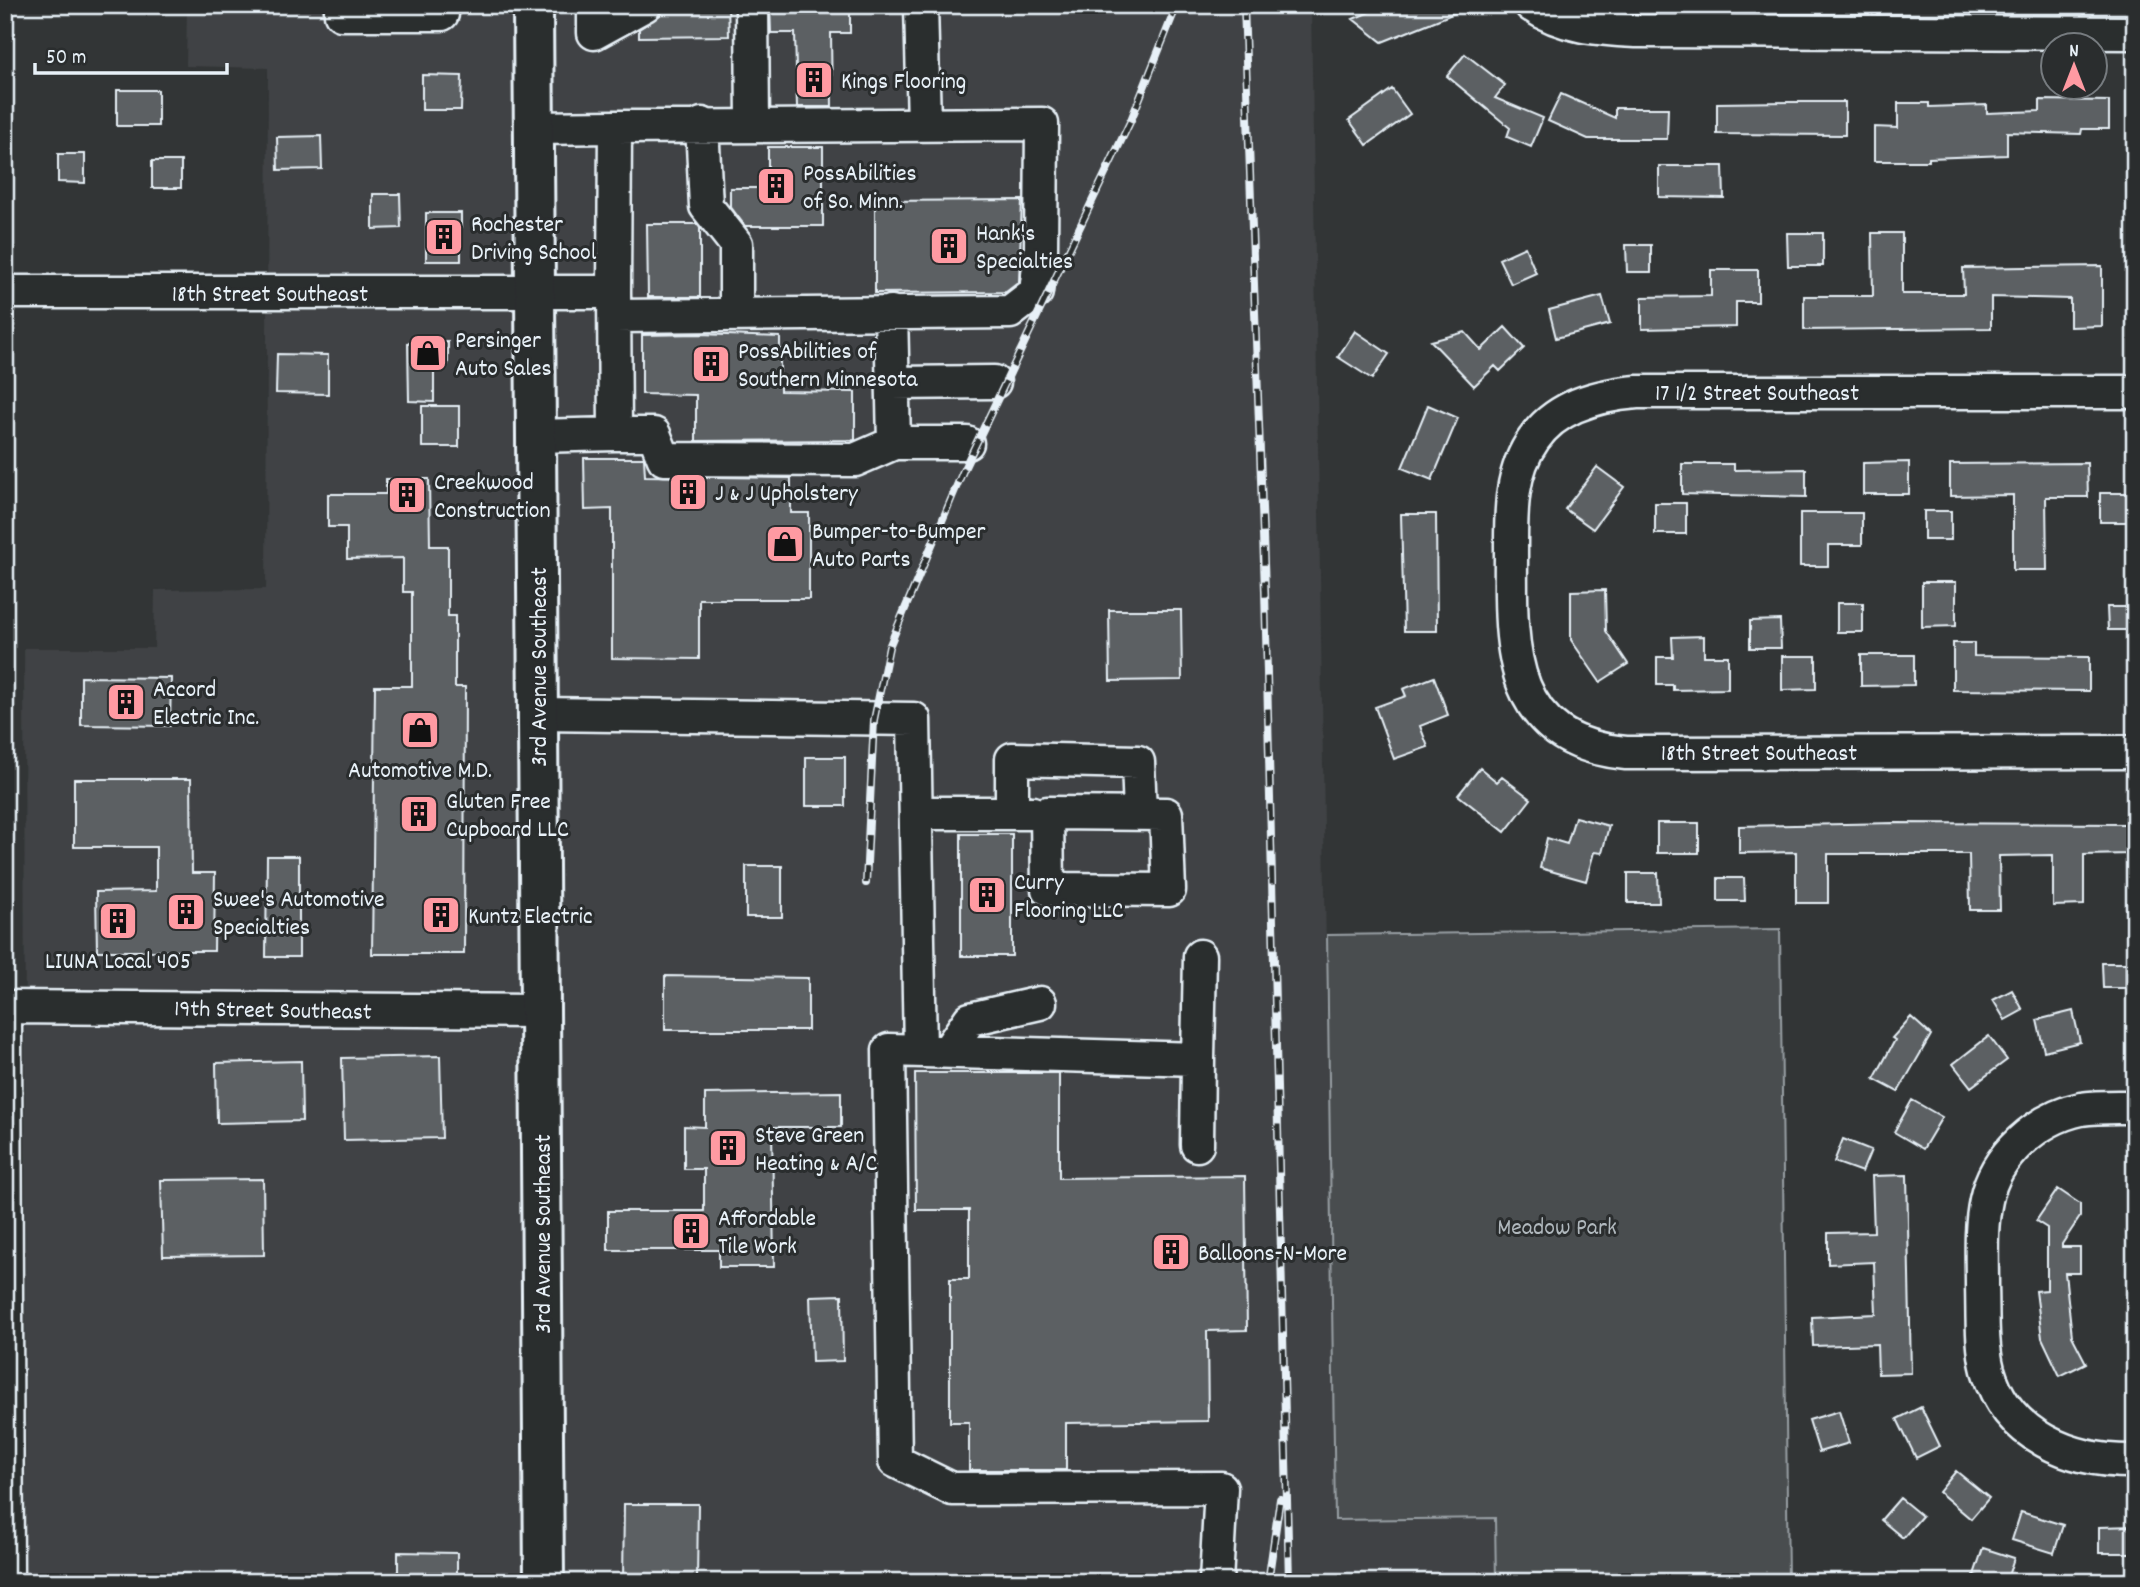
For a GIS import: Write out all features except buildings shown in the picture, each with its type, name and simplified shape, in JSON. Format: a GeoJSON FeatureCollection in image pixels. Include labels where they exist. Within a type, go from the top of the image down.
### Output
{"type":"FeatureCollection","features":[{"type":"Feature","properties":{"kind":"main road","name":"3rd Avenue Southeast"},"geometry":{"type":"LineString","coordinates":[[533,5],[544,1582]]}},
{"type":"Feature","properties":{"kind":"street"},"geometry":{"type":"LineString","coordinates":[[341,5],[341,14],[442,14],[442,5]]}},
{"type":"Feature","properties":{"kind":"street"},"geometry":{"type":"LineString","coordinates":[[594,5],[594,33],[645,5]]}},
{"type":"Feature","properties":{"kind":"street"},"geometry":{"type":"LineString","coordinates":[[752,5],[754,125]]}},
{"type":"Feature","properties":{"kind":"street"},"geometry":{"type":"LineString","coordinates":[[534,128],[702,124],[924,124],[921,5]]}},
{"type":"Feature","properties":{"kind":"street"},"geometry":{"type":"LineString","coordinates":[[1531,5],[1561,21],[1582,26],[1636,31],[2135,33]]}},
{"type":"Feature","properties":{"kind":"street"},"geometry":{"type":"LineString","coordinates":[[702,124],[706,206],[736,244],[736,314]]}},
{"type":"Feature","properties":{"kind":"street","name":"18th Street Southeast"},"geometry":{"type":"LineString","coordinates":[[5,292],[535,294],[614,304],[736,314],[1010,312],[1036,292],[1041,250],[1042,124],[924,124]]}},
{"type":"Feature","properties":{"kind":"street"},"geometry":{"type":"LineString","coordinates":[[615,127],[615,434]]}},
{"type":"Feature","properties":{"kind":"street"},"geometry":{"type":"LineString","coordinates":[[891,312],[894,443]]}},
{"type":"Feature","properties":{"kind":"street"},"geometry":{"type":"LineString","coordinates":[[892,383],[994,382]]}},
{"type":"Feature","properties":{"kind":"street","name":"17 1/2 Street Southeast"},"geometry":{"type":"LineString","coordinates":[[1511,574],[1514,492],[1527,450],[1534,437],[1555,418],[1597,397],[1637,392],[2135,392]]}},
{"type":"Feature","properties":{"kind":"street"},"geometry":{"type":"LineString","coordinates":[[536,436],[654,434],[664,459],[855,460],[894,443],[967,443]]}},
{"type":"Feature","properties":{"kind":"street","name":"18th Street Southeast"},"geometry":{"type":"LineString","coordinates":[[1511,574],[1513,642],[1522,687],[1546,722],[1568,738],[1594,749],[1626,752],[2135,752]]}},
{"type":"Feature","properties":{"kind":"street"},"geometry":{"type":"LineString","coordinates":[[538,714],[914,719],[916,813],[934,1051]]}},
{"type":"Feature","properties":{"kind":"street"},"geometry":{"type":"LineString","coordinates":[[1012,813],[1012,759],[1138,762],[1140,814]]}},
{"type":"Feature","properties":{"kind":"street"},"geometry":{"type":"LineString","coordinates":[[916,813],[1047,813],[1166,814],[1169,890],[1048,889],[1047,813]]}},
{"type":"Feature","properties":{"kind":"street"},"geometry":{"type":"LineString","coordinates":[[1197,1145],[1199,956]]}},
{"type":"Feature","properties":{"kind":"street"},"geometry":{"type":"LineString","coordinates":[[934,1051],[970,1019],[1040,1003]]}},
{"type":"Feature","properties":{"kind":"street","name":"19th Street Southeast"},"geometry":{"type":"LineString","coordinates":[[5,1007],[541,1012]]}},
{"type":"Feature","properties":{"kind":"street"},"geometry":{"type":"LineString","coordinates":[[5,1025],[7,1582]]}},
{"type":"Feature","properties":{"kind":"street"},"geometry":{"type":"LineString","coordinates":[[1198,1059],[889,1050],[894,1461],[953,1489],[1221,1488],[1216,1582]]}},
{"type":"Feature","properties":{"kind":"street"},"geometry":{"type":"LineString","coordinates":[[2135,1107],[2095,1108],[2066,1113],[2037,1128],[2008,1154],[1986,1198],[1982,1281],[1984,1346],[1988,1368],[2003,1401],[2018,1419],[2045,1441],[2069,1454],[2094,1460],[2135,1461]]}},
{"type":"Feature","properties":{"kind":"shaded area"},"geometry":{"type":"Polygon","coordinates":[[[187,5],[1311,5],[1335,1519],[1495,1518],[1496,1582],[26,1582],[24,648],[154,648],[155,590],[266,589],[268,68],[186,66],[187,5]]]}},
{"type":"Feature","properties":{"kind":"green space","name":"Meadow Park"},"geometry":{"type":"Polygon","coordinates":[[[1780,929],[1788,1582],[1496,1582],[1495,1518],[1335,1520],[1327,935],[1780,929]]]}},
{"type":"Feature","properties":{"kind":"railway"},"geometry":{"type":"LineString","coordinates":[[866,883],[874,720],[889,647],[963,471],[1131,120],[1177,5]]}},
{"type":"Feature","properties":{"kind":"railway"},"geometry":{"type":"LineString","coordinates":[[1244,5],[1265,591],[1289,1582]]}},
{"type":"Feature","properties":{"kind":"railway"},"geometry":{"type":"LineString","coordinates":[[1268,1582],[1280,1499]]}},
{"type":"Feature","properties":{"kind":"place","name":"Kings Flooring"},"geometry":{"type":"Point","coordinates":[814,80]}},
{"type":"Feature","properties":{"kind":"place","name":"PossAbilities of So. Minn."},"geometry":{"type":"Point","coordinates":[776,186]}},
{"type":"Feature","properties":{"kind":"place","name":"Rochester Driving School"},"geometry":{"type":"Point","coordinates":[444,237]}},
{"type":"Feature","properties":{"kind":"place","name":"Hank's Specialties"},"geometry":{"type":"Point","coordinates":[949,246]}},
{"type":"Feature","properties":{"kind":"place","name":"Persinger Auto Sales"},"geometry":{"type":"Point","coordinates":[428,353]}},
{"type":"Feature","properties":{"kind":"place","name":"PossAbilities of Southern Minnesota"},"geometry":{"type":"Point","coordinates":[711,364]}},
{"type":"Feature","properties":{"kind":"place","name":"J & J Upholstery"},"geometry":{"type":"Point","coordinates":[688,492]}},
{"type":"Feature","properties":{"kind":"place","name":"Creekwood Construction"},"geometry":{"type":"Point","coordinates":[407,495]}},
{"type":"Feature","properties":{"kind":"place","name":"Bumper-to-Bumper Auto Parts"},"geometry":{"type":"Point","coordinates":[785,544]}},
{"type":"Feature","properties":{"kind":"place","name":"Accord Electric Inc."},"geometry":{"type":"Point","coordinates":[126,702]}},
{"type":"Feature","properties":{"kind":"place","name":"Automotive M.D."},"geometry":{"type":"Point","coordinates":[420,730]}},
{"type":"Feature","properties":{"kind":"place","name":"Gluten Free Cupboard LLC"},"geometry":{"type":"Point","coordinates":[419,814]}},
{"type":"Feature","properties":{"kind":"place","name":"Curry Flooring LLC"},"geometry":{"type":"Point","coordinates":[987,895]}},
{"type":"Feature","properties":{"kind":"place","name":"Swee's Automotive Specialties"},"geometry":{"type":"Point","coordinates":[186,912]}},
{"type":"Feature","properties":{"kind":"place","name":"Kuntz Electric"},"geometry":{"type":"Point","coordinates":[441,915]}},
{"type":"Feature","properties":{"kind":"place","name":"LIUNA Local 405"},"geometry":{"type":"Point","coordinates":[118,921]}},
{"type":"Feature","properties":{"kind":"place","name":"Steve Green Heating & A/C"},"geometry":{"type":"Point","coordinates":[728,1148]}},
{"type":"Feature","properties":{"kind":"place","name":"Affordable Tile Work"},"geometry":{"type":"Point","coordinates":[691,1231]}},
{"type":"Feature","properties":{"kind":"place","name":"Balloons-N-More"},"geometry":{"type":"Point","coordinates":[1171,1252]}}]}
